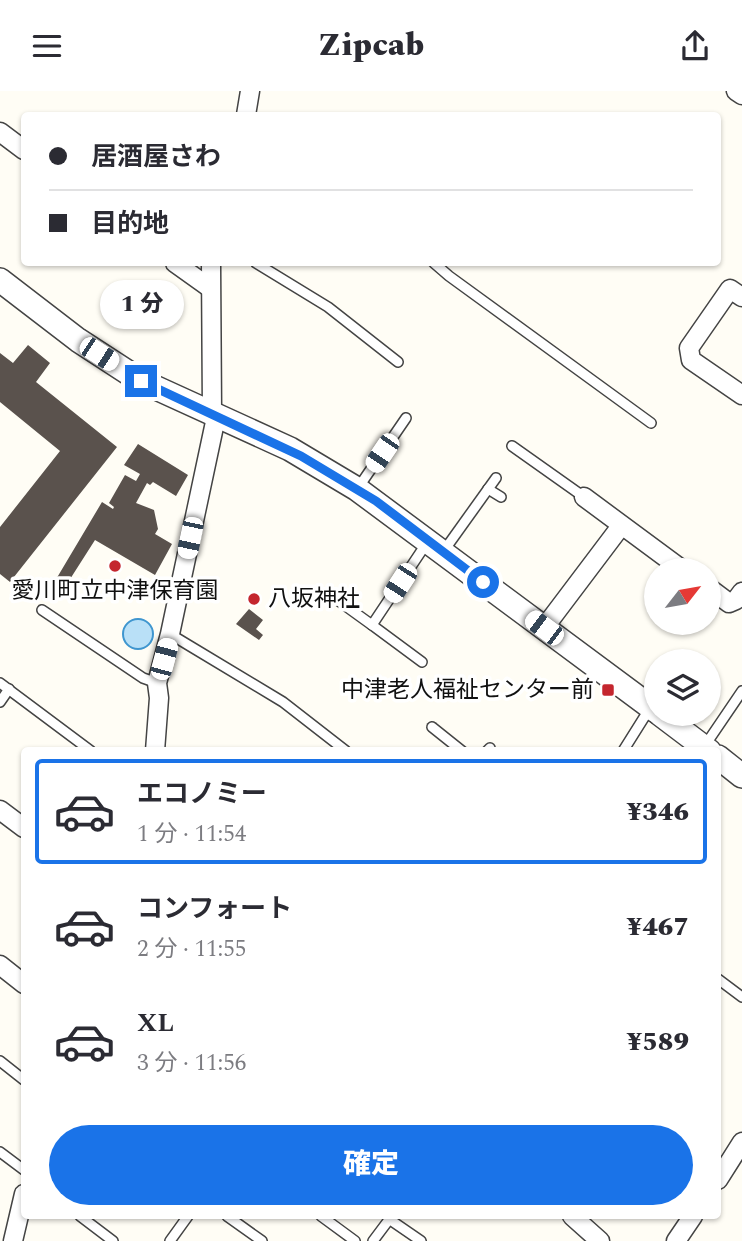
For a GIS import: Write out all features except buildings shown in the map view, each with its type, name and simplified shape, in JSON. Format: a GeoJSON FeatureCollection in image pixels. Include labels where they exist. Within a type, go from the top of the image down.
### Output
{"type":"FeatureCollection","features":[{"type":"Feature","properties":{"kind":"street"},"geometry":{"type":"LineString","coordinates":[[246,112],[250,91]]}},
{"type":"Feature","properties":{"kind":"street"},"geometry":{"type":"LineString","coordinates":[[736,91],[742,95]]}},
{"type":"Feature","properties":{"kind":"street"},"geometry":{"type":"LineString","coordinates":[[0,132],[21,148]]}},
{"type":"Feature","properties":{"kind":"street"},"geometry":{"type":"LineString","coordinates":[[179,266],[210,288]]}},
{"type":"Feature","properties":{"kind":"street"},"geometry":{"type":"LineString","coordinates":[[155,747],[159,698],[157,683],[215,422],[212,413],[211,266]]}},
{"type":"Feature","properties":{"kind":"street"},"geometry":{"type":"LineString","coordinates":[[0,280],[78,340],[141,381],[290,450],[357,489],[644,702]]}},
{"type":"Feature","properties":{"kind":"street"},"geometry":{"type":"LineString","coordinates":[[742,297],[730,289],[690,348],[691,360],[742,395]]}},
{"type":"Feature","properties":{"kind":"street"},"geometry":{"type":"LineString","coordinates":[[584,497],[666,558]]}},
{"type":"Feature","properties":{"kind":"street"},"geometry":{"type":"LineString","coordinates":[[544,628],[621,526]]}},
{"type":"Feature","properties":{"kind":"street"},"geometry":{"type":"LineString","coordinates":[[721,597],[729,603],[736,600],[742,592]]}},
{"type":"Feature","properties":{"kind":"street"},"geometry":{"type":"LineString","coordinates":[[676,726],[703,747]]}},
{"type":"Feature","properties":{"kind":"street"},"geometry":{"type":"LineString","coordinates":[[721,760],[742,776]]}},
{"type":"Feature","properties":{"kind":"street"},"geometry":{"type":"LineString","coordinates":[[0,810],[21,826]]}},
{"type":"Feature","properties":{"kind":"street"},"geometry":{"type":"LineString","coordinates":[[0,965],[21,982]]}},
{"type":"Feature","properties":{"kind":"street"},"geometry":{"type":"LineString","coordinates":[[725,1153],[742,1142]]}},
{"type":"Feature","properties":{"kind":"street"},"geometry":{"type":"LineString","coordinates":[[13,1241],[21,1206]]}},
{"type":"Feature","properties":{"kind":"street"},"geometry":{"type":"LineString","coordinates":[[575,1219],[600,1241]]}},
{"type":"Feature","properties":{"kind":"street"},"geometry":{"type":"LineString","coordinates":[[676,1241],[691,1219]]}},
{"type":"Feature","properties":{"kind":"lane"},"geometry":{"type":"LineString","coordinates":[[261,266],[328,307],[398,362]]}},
{"type":"Feature","properties":{"kind":"lane"},"geometry":{"type":"LineString","coordinates":[[438,266],[652,423]]}},
{"type":"Feature","properties":{"kind":"lane"},"geometry":{"type":"LineString","coordinates":[[357,489],[406,418]]}},
{"type":"Feature","properties":{"kind":"lane"},"geometry":{"type":"LineString","coordinates":[[512,446],[584,497]]}},
{"type":"Feature","properties":{"kind":"lane"},"geometry":{"type":"LineString","coordinates":[[372,625],[435,546],[496,478]]}},
{"type":"Feature","properties":{"kind":"lane"},"geometry":{"type":"LineString","coordinates":[[488,489],[501,497]]}},
{"type":"Feature","properties":{"kind":"lane"},"geometry":{"type":"LineString","coordinates":[[335,599],[422,663]]}},
{"type":"Feature","properties":{"kind":"lane"},"geometry":{"type":"LineString","coordinates":[[42,610],[143,678],[157,683]]}},
{"type":"Feature","properties":{"kind":"lane"},"geometry":{"type":"LineString","coordinates":[[170,634],[283,702],[341,747]]}},
{"type":"Feature","properties":{"kind":"lane"},"geometry":{"type":"LineString","coordinates":[[0,683],[86,747]]}},
{"type":"Feature","properties":{"kind":"lane"},"geometry":{"type":"LineString","coordinates":[[0,702],[9,689]]}},
{"type":"Feature","properties":{"kind":"lane"},"geometry":{"type":"LineString","coordinates":[[713,747],[742,691]]}},
{"type":"Feature","properties":{"kind":"lane"},"geometry":{"type":"LineString","coordinates":[[626,747],[644,726]]}},
{"type":"Feature","properties":{"kind":"lane"},"geometry":{"type":"LineString","coordinates":[[432,727],[457,747]]}},
{"type":"Feature","properties":{"kind":"lane"},"geometry":{"type":"LineString","coordinates":[[721,981],[742,997]]}},
{"type":"Feature","properties":{"kind":"lane"},"geometry":{"type":"LineString","coordinates":[[0,1061],[21,1078]]}},
{"type":"Feature","properties":{"kind":"lane"},"geometry":{"type":"LineString","coordinates":[[0,1152],[21,1168]]}},
{"type":"Feature","properties":{"kind":"lane"},"geometry":{"type":"LineString","coordinates":[[84,1219],[113,1241]]}},
{"type":"Feature","properties":{"kind":"lane"},"geometry":{"type":"LineString","coordinates":[[170,1241],[186,1219]]}},
{"type":"Feature","properties":{"kind":"lane"},"geometry":{"type":"LineString","coordinates":[[231,1219],[262,1241]]}},
{"type":"Feature","properties":{"kind":"lane"},"geometry":{"type":"LineString","coordinates":[[325,1219],[355,1241]]}},
{"type":"Feature","properties":{"kind":"lane"},"geometry":{"type":"LineString","coordinates":[[373,1241],[389,1219]]}},
{"type":"Feature","properties":{"kind":"lane"},"geometry":{"type":"LineString","coordinates":[[391,1219],[421,1241]]}},
{"type":"Feature","properties":{"kind":"water"},"geometry":{"type":"Polygon","coordinates":[[[138,619],[148,624],[153,634],[148,644],[138,649],[128,644],[123,634],[128,624],[138,619]]]}},
{"type":"Feature","properties":{"kind":"place","name":"愛川町立中津保育園"},"geometry":{"type":"Point","coordinates":[115,566]}},
{"type":"Feature","properties":{"kind":"place","name":"八坂神社"},"geometry":{"type":"Point","coordinates":[254,599]}},
{"type":"Feature","properties":{"kind":"place","name":"中津老人福祉センター前"},"geometry":{"type":"Point","coordinates":[608,690]}},
{"type":"Feature","properties":{"kind":"route"},"geometry":{"type":"LineString","coordinates":[[141,381],[301,456],[376,501],[483,582]]}}]}
